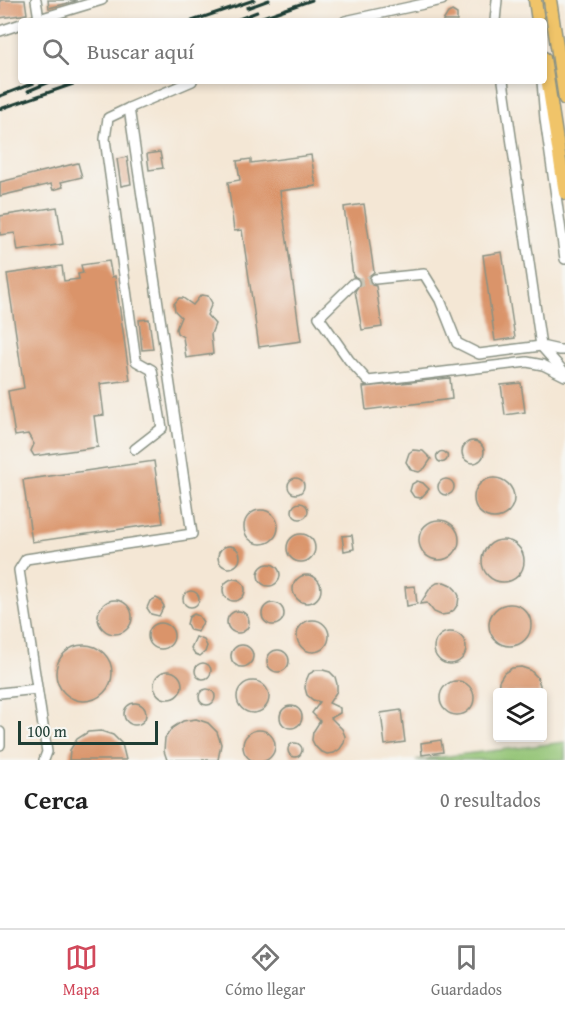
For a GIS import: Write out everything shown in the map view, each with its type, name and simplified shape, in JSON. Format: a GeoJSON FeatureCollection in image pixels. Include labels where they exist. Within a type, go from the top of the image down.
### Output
{"type":"FeatureCollection","features":[{"type":"Feature","properties":{"kind":"main road"},"geometry":{"type":"LineString","coordinates":[[535,0],[538,18]]}},
{"type":"Feature","properties":{"kind":"main road"},"geometry":{"type":"LineString","coordinates":[[550,0],[565,99]]}},
{"type":"Feature","properties":{"kind":"main road"},"geometry":{"type":"LineString","coordinates":[[547,77],[565,193]]}},
{"type":"Feature","properties":{"kind":"street"},"geometry":{"type":"LineString","coordinates":[[35,18],[36,0]]}},
{"type":"Feature","properties":{"kind":"street"},"geometry":{"type":"LineString","coordinates":[[42,18],[102,0]]}},
{"type":"Feature","properties":{"kind":"street"},"geometry":{"type":"LineString","coordinates":[[359,18],[442,0]]}},
{"type":"Feature","properties":{"kind":"street"},"geometry":{"type":"LineString","coordinates":[[495,18],[496,0]]}},
{"type":"Feature","properties":{"kind":"street"},"geometry":{"type":"LineString","coordinates":[[0,30],[18,25]]}},
{"type":"Feature","properties":{"kind":"street"},"geometry":{"type":"LineString","coordinates":[[135,449],[162,428],[152,370],[136,361],[105,139],[108,118],[185,84]]}},
{"type":"Feature","properties":{"kind":"street"},"geometry":{"type":"LineString","coordinates":[[503,84],[541,346],[565,375]]}},
{"type":"Feature","properties":{"kind":"street"},"geometry":{"type":"LineString","coordinates":[[542,84],[565,259]]}},
{"type":"Feature","properties":{"kind":"street"},"geometry":{"type":"LineString","coordinates":[[45,756],[19,570],[26,560],[192,534],[129,108]]}},
{"type":"Feature","properties":{"kind":"street"},"geometry":{"type":"LineString","coordinates":[[375,279],[424,274],[440,300],[457,343],[479,354],[541,346],[565,350]]}},
{"type":"Feature","properties":{"kind":"street"},"geometry":{"type":"LineString","coordinates":[[354,283],[319,317],[349,360],[368,381],[527,362],[543,365],[565,375]]}},
{"type":"Feature","properties":{"kind":"street"},"geometry":{"type":"LineString","coordinates":[[0,693],[37,689]]}},
{"type":"Feature","properties":{"kind":"street"},"geometry":{"type":"LineString","coordinates":[[0,732],[0,745]]}},
{"type":"Feature","properties":{"kind":"green space"},"geometry":{"type":"Polygon","coordinates":[[[565,742],[565,760],[416,760],[565,742]]]}},
{"type":"Feature","properties":{"kind":"building"},"geometry":{"type":"Polygon","coordinates":[[[0,0],[25,0],[27,14],[0,18],[0,0]]]}},
{"type":"Feature","properties":{"kind":"building"},"geometry":{"type":"Polygon","coordinates":[[[48,0],[76,0],[76,1],[49,8],[48,0]]]}},
{"type":"Feature","properties":{"kind":"building"},"geometry":{"type":"Polygon","coordinates":[[[452,11],[457,14],[457,18],[445,18],[452,11]]]}},
{"type":"Feature","properties":{"kind":"building"},"geometry":{"type":"Polygon","coordinates":[[[160,152],[163,168],[149,170],[147,154],[160,152]]]}},
{"type":"Feature","properties":{"kind":"building"},"geometry":{"type":"Polygon","coordinates":[[[311,155],[316,186],[280,191],[301,341],[259,347],[242,230],[234,231],[228,182],[240,180],[237,161],[251,159],[251,163],[311,155]]]}},
{"type":"Feature","properties":{"kind":"building"},"geometry":{"type":"Polygon","coordinates":[[[127,157],[131,184],[121,186],[117,159],[127,157]]]}},
{"type":"Feature","properties":{"kind":"building"},"geometry":{"type":"Polygon","coordinates":[[[78,163],[82,177],[61,182],[63,187],[53,190],[51,184],[0,196],[0,182],[78,163]]]}},
{"type":"Feature","properties":{"kind":"building"},"geometry":{"type":"Polygon","coordinates":[[[364,204],[374,272],[368,280],[376,286],[382,327],[362,330],[355,291],[361,282],[353,276],[344,207],[364,204]]]}},
{"type":"Feature","properties":{"kind":"building"},"geometry":{"type":"Polygon","coordinates":[[[57,207],[63,244],[18,251],[15,233],[0,235],[0,216],[57,207]]]}},
{"type":"Feature","properties":{"kind":"building"},"geometry":{"type":"Polygon","coordinates":[[[502,252],[515,338],[495,341],[483,255],[502,252]]]}},
{"type":"Feature","properties":{"kind":"building"},"geometry":{"type":"Polygon","coordinates":[[[109,261],[112,277],[115,276],[130,380],[100,384],[104,415],[94,416],[98,447],[34,456],[31,451],[34,444],[28,434],[15,436],[8,391],[24,388],[7,274],[62,266],[64,281],[79,279],[78,274],[83,273],[81,265],[109,261]]]}},
{"type":"Feature","properties":{"kind":"building"},"geometry":{"type":"Polygon","coordinates":[[[201,295],[208,296],[212,303],[207,315],[215,324],[211,334],[213,354],[186,358],[183,337],[177,333],[176,329],[181,317],[175,311],[174,304],[179,298],[183,298],[193,305],[201,295]]]}},
{"type":"Feature","properties":{"kind":"building"},"geometry":{"type":"Polygon","coordinates":[[[149,319],[153,349],[142,350],[139,320],[149,319]]]}},
{"type":"Feature","properties":{"kind":"building"},"geometry":{"type":"Polygon","coordinates":[[[450,378],[452,399],[366,410],[363,387],[450,378]]]}},
{"type":"Feature","properties":{"kind":"building"},"geometry":{"type":"Polygon","coordinates":[[[521,383],[525,412],[505,415],[501,385],[521,383]]]}},
{"type":"Feature","properties":{"kind":"building"},"geometry":{"type":"Polygon","coordinates":[[[473,441],[481,444],[484,452],[481,460],[473,463],[465,460],[462,452],[465,444],[473,441]]]}},
{"type":"Feature","properties":{"kind":"building"},"geometry":{"type":"Polygon","coordinates":[[[413,450],[423,451],[431,459],[419,472],[411,470],[406,462],[409,453],[413,450]]]}},
{"type":"Feature","properties":{"kind":"building"},"geometry":{"type":"Polygon","coordinates":[[[442,451],[448,457],[442,463],[436,457],[442,451]]]}},
{"type":"Feature","properties":{"kind":"building"},"geometry":{"type":"Polygon","coordinates":[[[154,461],[163,523],[32,542],[23,480],[154,461]]]}},
{"type":"Feature","properties":{"kind":"building"},"geometry":{"type":"Polygon","coordinates":[[[293,478],[299,478],[304,486],[302,492],[293,494],[288,489],[288,483],[293,478]]]}},
{"type":"Feature","properties":{"kind":"building"},"geometry":{"type":"Polygon","coordinates":[[[494,478],[502,479],[508,484],[513,490],[513,506],[508,512],[502,517],[494,518],[486,517],[480,512],[475,506],[474,498],[475,490],[480,484],[486,479],[494,478]]]}},
{"type":"Feature","properties":{"kind":"building"},"geometry":{"type":"Polygon","coordinates":[[[443,479],[449,479],[454,487],[452,493],[443,495],[438,490],[438,484],[443,479]]]}},
{"type":"Feature","properties":{"kind":"building"},"geometry":{"type":"Polygon","coordinates":[[[417,481],[429,489],[421,498],[414,497],[410,491],[412,484],[417,481]]]}},
{"type":"Feature","properties":{"kind":"building"},"geometry":{"type":"Polygon","coordinates":[[[297,503],[303,503],[308,511],[306,517],[297,519],[292,514],[292,508],[297,503]]]}},
{"type":"Feature","properties":{"kind":"building"},"geometry":{"type":"Polygon","coordinates":[[[261,510],[273,515],[278,527],[273,539],[261,544],[249,539],[244,527],[249,515],[261,510]]]}},
{"type":"Feature","properties":{"kind":"building"},"geometry":{"type":"Polygon","coordinates":[[[439,520],[447,521],[453,526],[458,532],[458,548],[453,554],[447,559],[439,560],[431,559],[425,554],[420,548],[419,540],[420,532],[425,526],[431,521],[439,520]]]}},
{"type":"Feature","properties":{"kind":"building"},"geometry":{"type":"Polygon","coordinates":[[[301,534],[311,538],[315,548],[311,558],[301,562],[291,558],[287,548],[291,538],[301,534]]]}},
{"type":"Feature","properties":{"kind":"building"},"geometry":{"type":"Polygon","coordinates":[[[352,535],[354,549],[344,551],[342,536],[352,535]]]}},
{"type":"Feature","properties":{"kind":"building"},"geometry":{"type":"Polygon","coordinates":[[[503,540],[518,546],[524,561],[518,576],[503,582],[488,576],[482,561],[488,546],[503,540]]]}},
{"type":"Feature","properties":{"kind":"building"},"geometry":{"type":"Polygon","coordinates":[[[229,546],[237,549],[240,557],[237,565],[229,568],[221,565],[218,557],[221,549],[229,546]]]}},
{"type":"Feature","properties":{"kind":"building"},"geometry":{"type":"Polygon","coordinates":[[[269,564],[277,567],[280,575],[277,583],[269,586],[261,583],[258,575],[261,567],[269,564]]]}},
{"type":"Feature","properties":{"kind":"building"},"geometry":{"type":"Polygon","coordinates":[[[307,575],[317,579],[321,589],[317,599],[307,603],[297,599],[293,589],[297,579],[307,575]]]}},
{"type":"Feature","properties":{"kind":"building"},"geometry":{"type":"Polygon","coordinates":[[[234,579],[242,582],[245,590],[242,598],[234,601],[226,598],[223,590],[226,582],[234,579]]]}},
{"type":"Feature","properties":{"kind":"building"},"geometry":{"type":"Polygon","coordinates":[[[444,582],[451,585],[459,596],[454,610],[441,615],[434,612],[427,603],[420,604],[431,587],[444,582]]]}},
{"type":"Feature","properties":{"kind":"building"},"geometry":{"type":"Polygon","coordinates":[[[415,586],[417,604],[407,606],[405,587],[415,586]]]}},
{"type":"Feature","properties":{"kind":"building"},"geometry":{"type":"Polygon","coordinates":[[[191,591],[197,593],[199,599],[197,605],[191,607],[185,605],[183,599],[185,593],[191,591]]]}},
{"type":"Feature","properties":{"kind":"building"},"geometry":{"type":"Polygon","coordinates":[[[156,598],[164,606],[159,616],[151,614],[147,608],[150,601],[156,598]]]}},
{"type":"Feature","properties":{"kind":"building"},"geometry":{"type":"Polygon","coordinates":[[[115,600],[127,605],[132,617],[127,629],[115,634],[103,629],[98,617],[103,605],[115,600]]]}},
{"type":"Feature","properties":{"kind":"building"},"geometry":{"type":"Polygon","coordinates":[[[273,603],[281,606],[284,614],[281,622],[273,625],[265,622],[262,614],[265,606],[273,603]]]}},
{"type":"Feature","properties":{"kind":"building"},"geometry":{"type":"Polygon","coordinates":[[[510,604],[525,610],[531,625],[525,640],[510,646],[495,640],[489,625],[495,610],[510,604]]]}},
{"type":"Feature","properties":{"kind":"building"},"geometry":{"type":"Polygon","coordinates":[[[238,611],[246,614],[249,622],[246,630],[238,633],[230,630],[227,622],[230,614],[238,611]]]}},
{"type":"Feature","properties":{"kind":"building"},"geometry":{"type":"Polygon","coordinates":[[[194,614],[199,616],[203,622],[198,632],[190,630],[187,624],[189,617],[194,614]]]}},
{"type":"Feature","properties":{"kind":"building"},"geometry":{"type":"Polygon","coordinates":[[[313,620],[324,625],[329,636],[324,647],[313,652],[302,647],[297,636],[302,625],[313,620]]]}},
{"type":"Feature","properties":{"kind":"building"},"geometry":{"type":"Polygon","coordinates":[[[161,623],[170,627],[174,636],[170,645],[161,649],[152,645],[148,636],[152,627],[161,623]]]}},
{"type":"Feature","properties":{"kind":"building"},"geometry":{"type":"Polygon","coordinates":[[[450,632],[461,637],[466,648],[461,659],[450,664],[439,659],[434,648],[439,637],[450,632]]]}},
{"type":"Feature","properties":{"kind":"building"},"geometry":{"type":"Polygon","coordinates":[[[196,637],[204,640],[207,646],[205,652],[200,656],[195,654],[191,648],[196,637]]]}},
{"type":"Feature","properties":{"kind":"building"},"geometry":{"type":"Polygon","coordinates":[[[78,645],[90,645],[100,649],[108,657],[112,673],[108,689],[100,697],[90,701],[78,701],[68,697],[60,689],[56,679],[56,667],[60,657],[68,649],[78,645]]]}},
{"type":"Feature","properties":{"kind":"building"},"geometry":{"type":"Polygon","coordinates":[[[242,645],[250,648],[253,656],[250,664],[242,667],[234,664],[231,656],[234,648],[242,645]]]}},
{"type":"Feature","properties":{"kind":"building"},"geometry":{"type":"Polygon","coordinates":[[[278,650],[286,653],[289,661],[286,669],[278,672],[270,669],[267,661],[270,653],[278,650]]]}},
{"type":"Feature","properties":{"kind":"building"},"geometry":{"type":"Polygon","coordinates":[[[203,663],[209,665],[211,671],[209,677],[203,679],[197,677],[195,671],[197,665],[203,663]]]}},
{"type":"Feature","properties":{"kind":"building"},"geometry":{"type":"Polygon","coordinates":[[[521,667],[530,670],[537,677],[540,688],[498,688],[499,681],[504,673],[512,668],[521,667]]]}},
{"type":"Feature","properties":{"kind":"building"},"geometry":{"type":"Polygon","coordinates":[[[316,670],[330,672],[337,684],[337,691],[329,703],[340,708],[340,713],[331,718],[342,729],[345,736],[344,743],[334,753],[327,754],[320,751],[312,740],[313,732],[320,721],[312,713],[320,702],[307,695],[305,688],[309,674],[316,670]]]}},
{"type":"Feature","properties":{"kind":"building"},"geometry":{"type":"Polygon","coordinates":[[[168,671],[178,675],[182,685],[178,695],[168,699],[158,695],[154,685],[158,675],[168,671]]]}},
{"type":"Feature","properties":{"kind":"building"},"geometry":{"type":"Polygon","coordinates":[[[253,681],[264,686],[269,697],[264,708],[253,713],[242,708],[237,697],[242,686],[253,681]]]}},
{"type":"Feature","properties":{"kind":"building"},"geometry":{"type":"Polygon","coordinates":[[[457,681],[469,686],[474,698],[469,710],[457,715],[445,710],[440,698],[445,686],[457,681]]]}},
{"type":"Feature","properties":{"kind":"building"},"geometry":{"type":"Polygon","coordinates":[[[207,689],[213,691],[215,697],[213,703],[207,705],[201,703],[199,697],[201,691],[207,689]]]}},
{"type":"Feature","properties":{"kind":"building"},"geometry":{"type":"Polygon","coordinates":[[[135,703],[143,706],[146,714],[143,722],[135,725],[127,722],[124,714],[127,706],[135,703]]]}},
{"type":"Feature","properties":{"kind":"building"},"geometry":{"type":"Polygon","coordinates":[[[291,706],[299,709],[302,717],[299,725],[291,728],[283,725],[280,717],[283,709],[291,706]]]}},
{"type":"Feature","properties":{"kind":"building"},"geometry":{"type":"Polygon","coordinates":[[[401,710],[405,742],[385,745],[381,713],[401,710]]]}},
{"type":"Feature","properties":{"kind":"building"},"geometry":{"type":"Polygon","coordinates":[[[196,719],[208,723],[217,732],[221,744],[218,760],[167,760],[164,751],[165,738],[172,728],[183,721],[196,719]]]}},
{"type":"Feature","properties":{"kind":"building"},"geometry":{"type":"Polygon","coordinates":[[[101,731],[113,735],[122,744],[126,760],[69,760],[70,750],[77,739],[88,732],[101,731]]]}},
{"type":"Feature","properties":{"kind":"building"},"geometry":{"type":"Polygon","coordinates":[[[253,731],[265,731],[274,740],[274,752],[266,760],[252,760],[244,752],[244,740],[253,731]]]}},
{"type":"Feature","properties":{"kind":"building"},"geometry":{"type":"Polygon","coordinates":[[[441,740],[443,752],[422,755],[421,743],[441,740]]]}},
{"type":"Feature","properties":{"kind":"building"},"geometry":{"type":"Polygon","coordinates":[[[292,743],[298,743],[302,750],[298,757],[292,757],[288,753],[288,747],[292,743]]]}},
{"type":"Feature","properties":{"kind":"tunnel"},"geometry":{"type":"LineString","coordinates":[[354,283],[375,279]]}},
{"type":"Feature","properties":{"kind":"railway"},"geometry":{"type":"LineString","coordinates":[[201,18],[254,0]]}},
{"type":"Feature","properties":{"kind":"railway"},"geometry":{"type":"LineString","coordinates":[[247,8],[269,0]]}},
{"type":"Feature","properties":{"kind":"railway"},"geometry":{"type":"LineString","coordinates":[[260,18],[312,0]]}},
{"type":"Feature","properties":{"kind":"railway"},"geometry":{"type":"LineString","coordinates":[[242,18],[257,12]]}},
{"type":"Feature","properties":{"kind":"railway"},"geometry":{"type":"LineString","coordinates":[[0,96],[31,84]]}},
{"type":"Feature","properties":{"kind":"railway"},"geometry":{"type":"LineString","coordinates":[[28,91],[45,84]]}},
{"type":"Feature","properties":{"kind":"railway"},"geometry":{"type":"LineString","coordinates":[[0,109],[73,84]]}}]}
